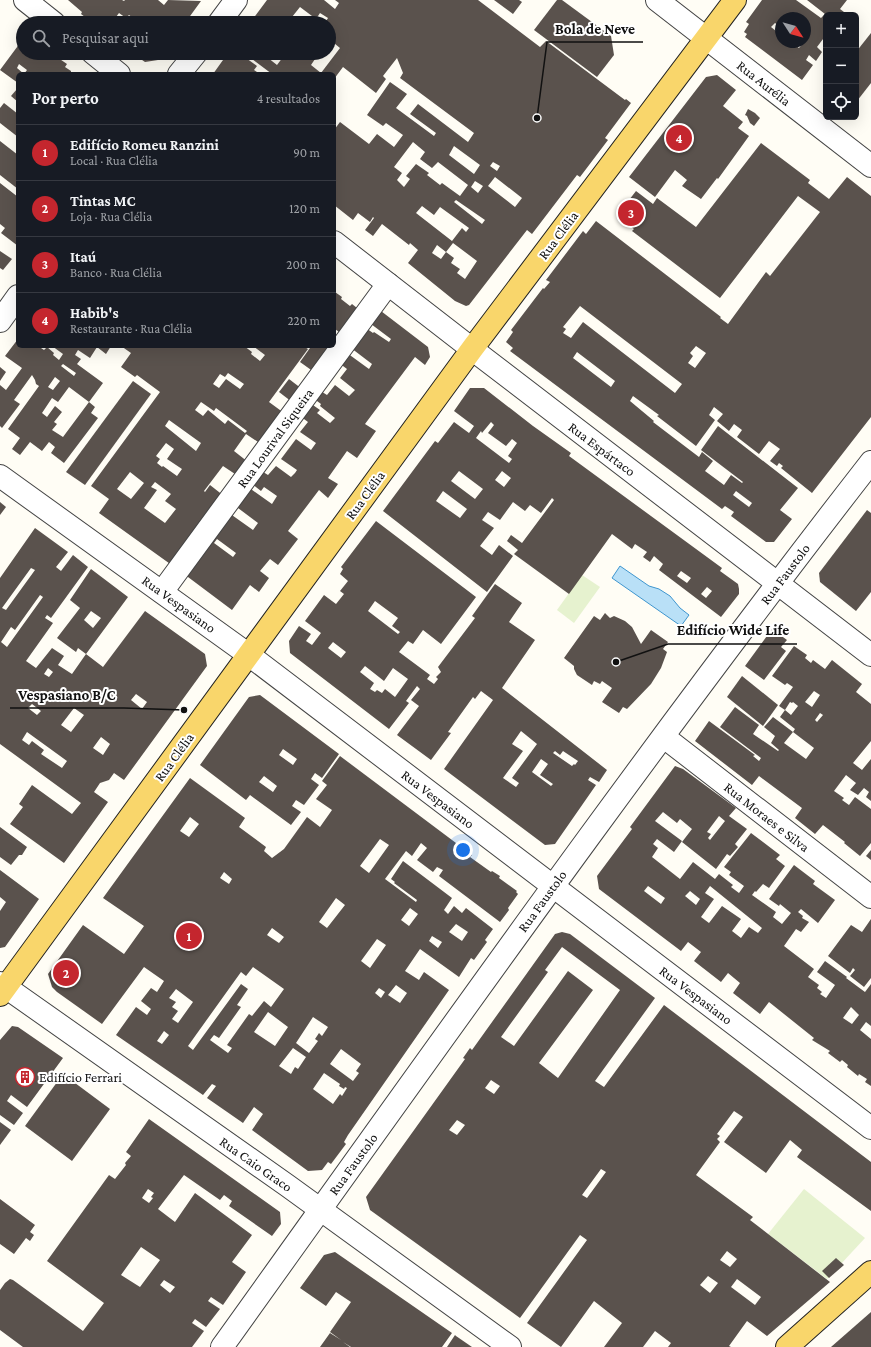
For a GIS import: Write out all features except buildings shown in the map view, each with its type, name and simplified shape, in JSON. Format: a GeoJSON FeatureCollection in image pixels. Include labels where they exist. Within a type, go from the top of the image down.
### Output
{"type":"FeatureCollection","features":[{"type":"Feature","properties":{"kind":"main road","name":"Rua Clélia"},"geometry":{"type":"LineString","coordinates":[[2,988],[249,655],[472,349],[735,0]]}},
{"type":"Feature","properties":{"kind":"main road"},"geometry":{"type":"LineString","coordinates":[[787,1347],[871,1272]]}},
{"type":"Feature","properties":{"kind":"street"},"geometry":{"type":"LineString","coordinates":[[25,0],[45,16]]}},
{"type":"Feature","properties":{"kind":"street"},"geometry":{"type":"LineString","coordinates":[[224,16],[236,0]]}},
{"type":"Feature","properties":{"kind":"street","name":"Rua Aurélia"},"geometry":{"type":"LineString","coordinates":[[657,0],[871,166]]}},
{"type":"Feature","properties":{"kind":"street"},"geometry":{"type":"LineString","coordinates":[[101,60],[116,72]]}},
{"type":"Feature","properties":{"kind":"street"},"geometry":{"type":"LineString","coordinates":[[181,72],[190,60]]}},
{"type":"Feature","properties":{"kind":"street","name":"Rua Espártaco"},"geometry":{"type":"LineString","coordinates":[[336,244],[871,655]]}},
{"type":"Feature","properties":{"kind":"street","name":"Rua Lourival Siqueira"},"geometry":{"type":"LineString","coordinates":[[162,592],[388,284]]}},
{"type":"Feature","properties":{"kind":"street"},"geometry":{"type":"LineString","coordinates":[[0,320],[16,299]]}},
{"type":"Feature","properties":{"kind":"street","name":"Rua Faustolo"},"geometry":{"type":"LineString","coordinates":[[222,1347],[553,886],[778,583],[871,462]]}},
{"type":"Feature","properties":{"kind":"street","name":"Rua Vespasiano"},"geometry":{"type":"LineString","coordinates":[[0,476],[249,655],[871,1128]]}},
{"type":"Feature","properties":{"kind":"street","name":"Rua Moraes e Silva"},"geometry":{"type":"LineString","coordinates":[[664,737],[871,897]]}},
{"type":"Feature","properties":{"kind":"street","name":"Rua Caio Graco"},"geometry":{"type":"LineString","coordinates":[[2,988],[320,1209],[510,1347]]}},
{"type":"Feature","properties":{"kind":"green space"},"geometry":{"type":"Polygon","coordinates":[[[582,575],[600,587],[574,623],[557,610],[582,575]]]}},
{"type":"Feature","properties":{"kind":"green space"},"geometry":{"type":"Polygon","coordinates":[[[804,1189],[865,1238],[827,1279],[768,1234],[804,1189]]]}},
{"type":"Feature","properties":{"kind":"water"},"geometry":{"type":"Polygon","coordinates":[[[620,566],[649,586],[659,589],[670,596],[680,608],[689,615],[681,626],[612,578],[620,566]]]}},
{"type":"Feature","properties":{"kind":"place","name":"Bola de Neve"},"geometry":{"type":"Point","coordinates":[537,118]}},
{"type":"Feature","properties":{"kind":"place","name":"Habib's"},"geometry":{"type":"Point","coordinates":[679,138]}},
{"type":"Feature","properties":{"kind":"place","name":"Itaú"},"geometry":{"type":"Point","coordinates":[631,213]}},
{"type":"Feature","properties":{"kind":"place","name":"Edifício Wide Life"},"geometry":{"type":"Point","coordinates":[616,662]}},
{"type":"Feature","properties":{"kind":"place","name":"Vespasiano B/C"},"geometry":{"type":"Point","coordinates":[184,710]}},
{"type":"Feature","properties":{"kind":"place","name":"Edifício Romeu Ranzini"},"geometry":{"type":"Point","coordinates":[189,936]}},
{"type":"Feature","properties":{"kind":"place","name":"Tintas MC"},"geometry":{"type":"Point","coordinates":[66,973]}},
{"type":"Feature","properties":{"kind":"place","name":"Edifício Ferrari"},"geometry":{"type":"Point","coordinates":[25,1077]}}]}
